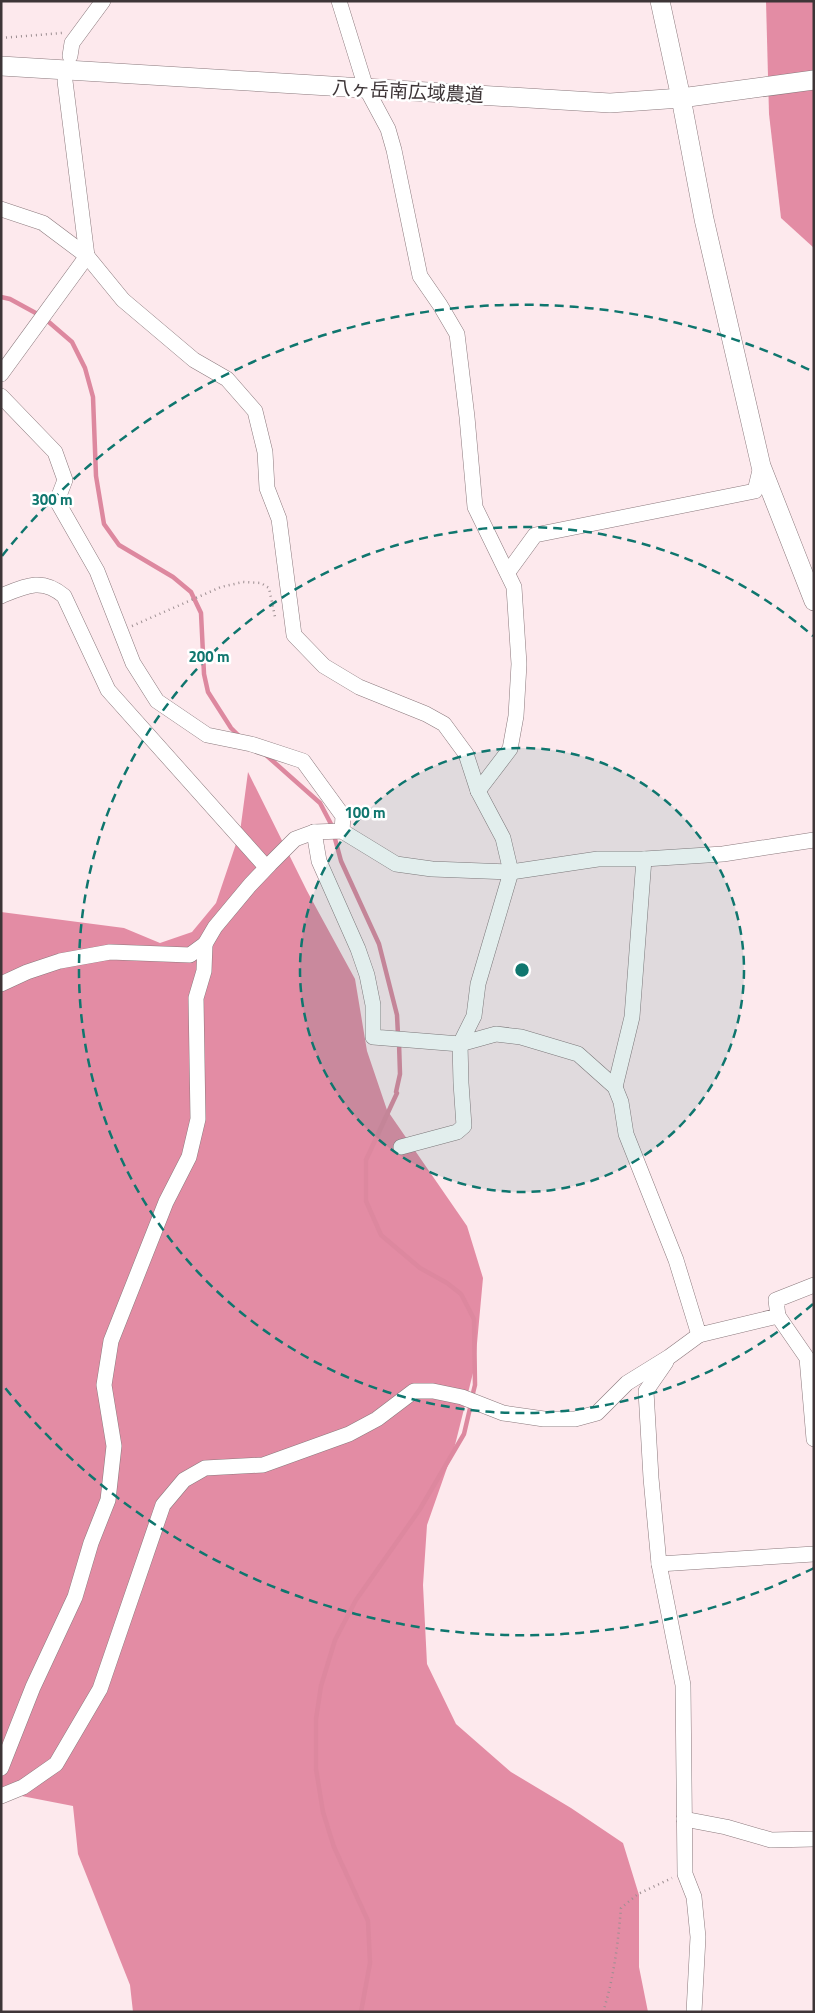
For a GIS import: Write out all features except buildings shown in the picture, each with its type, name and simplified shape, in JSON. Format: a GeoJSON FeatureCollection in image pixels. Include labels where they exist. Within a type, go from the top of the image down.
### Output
{"type":"FeatureCollection","features":[{"type":"Feature","properties":{"kind":"street"},"geometry":{"type":"LineString","coordinates":[[70,56],[72,43],[103,1]]}},
{"type":"Feature","properties":{"kind":"street"},"geometry":{"type":"LineString","coordinates":[[339,1],[366,88],[388,129],[420,276],[440,304],[457,334],[475,507],[514,587],[519,664],[516,716],[510,749],[478,791]]}},
{"type":"Feature","properties":{"kind":"street"},"geometry":{"type":"LineString","coordinates":[[660,1],[704,219],[761,466],[814,600]]}},
{"type":"Feature","properties":{"kind":"street","name":"八ヶ岳南広域農道"},"geometry":{"type":"LineString","coordinates":[[1,66],[610,103],[681,98],[814,80]]}},
{"type":"Feature","properties":{"kind":"street"},"geometry":{"type":"LineString","coordinates":[[1,374],[87,256],[65,81]]}},
{"type":"Feature","properties":{"kind":"street"},"geometry":{"type":"LineString","coordinates":[[1,209],[43,223],[87,256],[123,300],[194,360],[227,380],[255,412],[265,452],[267,488],[279,519],[294,635],[324,666],[359,687],[426,714],[444,724],[466,754],[478,791],[502,838],[511,872],[478,984],[474,1016],[460,1044],[464,1126],[457,1132],[401,1147]]}},
{"type":"Feature","properties":{"kind":"street"},"geometry":{"type":"LineString","coordinates":[[1,396],[55,452],[65,480],[57,501],[97,571],[134,663],[157,701],[206,735],[251,744],[303,761],[342,816],[342,831]]}},
{"type":"Feature","properties":{"kind":"street"},"geometry":{"type":"LineString","coordinates":[[508,572],[535,535],[755,491],[761,466]]}},
{"type":"Feature","properties":{"kind":"street"},"geometry":{"type":"LineString","coordinates":[[1,596],[26,586],[42,584],[56,589],[64,596],[108,690],[266,867]]}},
{"type":"Feature","properties":{"kind":"street"},"geometry":{"type":"LineString","coordinates":[[1,984],[60,960],[110,952],[190,955],[204,944],[238,899],[266,867],[295,839],[314,832],[342,831],[396,864],[432,869],[511,872],[598,859],[644,859],[724,854],[814,840]]}},
{"type":"Feature","properties":{"kind":"street"},"geometry":{"type":"LineString","coordinates":[[314,832],[319,861],[367,974],[373,1004],[373,1037],[460,1044],[496,1034],[521,1037],[578,1054],[615,1087],[621,1102],[626,1134],[676,1260],[699,1335]]}},
{"type":"Feature","properties":{"kind":"street"},"geometry":{"type":"LineString","coordinates":[[615,1087],[632,1017],[644,859]]}},
{"type":"Feature","properties":{"kind":"street"},"geometry":{"type":"LineString","coordinates":[[1,1768],[33,1687],[75,1597],[91,1543],[108,1500],[114,1446],[104,1385],[111,1341],[166,1202],[188,1157],[198,1119],[196,998],[204,971],[204,944]]}},
{"type":"Feature","properties":{"kind":"street"},"geometry":{"type":"LineString","coordinates":[[814,1285],[776,1300],[778,1316],[807,1358],[814,1439]]}},
{"type":"Feature","properties":{"kind":"street"},"geometry":{"type":"LineString","coordinates":[[1,1796],[23,1787],[56,1764],[100,1689],[164,1505],[184,1480],[205,1468],[263,1465],[349,1434],[377,1419],[414,1391],[433,1391],[462,1397],[503,1413],[544,1419],[575,1419],[597,1413],[626,1383],[669,1357],[699,1335],[778,1316]]}},
{"type":"Feature","properties":{"kind":"street"},"geometry":{"type":"LineString","coordinates":[[669,1357],[646,1391],[651,1478],[659,1564],[683,1685],[685,1874],[694,1897],[698,1937],[694,2012]]}},
{"type":"Feature","properties":{"kind":"street"},"geometry":{"type":"LineString","coordinates":[[659,1564],[814,1554]]}},
{"type":"Feature","properties":{"kind":"street"},"geometry":{"type":"LineString","coordinates":[[684,1819],[726,1827],[771,1840],[814,1839]]}},
{"type":"Feature","properties":{"kind":"path"},"geometry":{"type":"LineString","coordinates":[[1,38],[79,32]]}},
{"type":"Feature","properties":{"kind":"path"},"geometry":{"type":"LineString","coordinates":[[122,630],[221,587],[243,582],[261,583],[269,588],[276,620]]}},
{"type":"Feature","properties":{"kind":"path"},"geometry":{"type":"LineString","coordinates":[[603,2012],[610,1989],[619,1936],[620,1908],[638,1894],[666,1880],[685,1874]]}},
{"type":"Feature","properties":{"kind":"shaded area"},"geometry":{"type":"Polygon","coordinates":[[[766,1],[814,1],[814,248],[781,218],[769,114],[766,1]]]}},
{"type":"Feature","properties":{"kind":"shaded area"},"geometry":{"type":"Polygon","coordinates":[[[248,772],[307,891],[355,979],[367,1051],[387,1110],[467,1226],[483,1278],[475,1365],[455,1445],[427,1525],[423,1585],[427,1664],[456,1724],[511,1772],[571,1808],[623,1843],[639,1895],[639,1967],[648,2012],[133,2012],[130,1985],[78,1854],[73,1806],[1,1792],[1,912],[124,928],[160,943],[192,932],[216,903],[240,832],[248,772]]]}},
{"type":"Feature","properties":{"kind":"waterway"},"geometry":{"type":"LineString","coordinates":[[1,297],[10,299],[43,317],[72,342],[85,368],[93,397],[96,476],[104,524],[119,545],[173,577],[191,592],[201,613],[204,674],[208,692],[231,728],[241,738]]}},
{"type":"Feature","properties":{"kind":"waterway"},"geometry":{"type":"LineString","coordinates":[[266,755],[320,803],[331,824],[341,861],[379,944],[397,1015],[398,1035]]}},
{"type":"Feature","properties":{"kind":"waterway"},"geometry":{"type":"LineString","coordinates":[[399,1043],[400,1074],[397,1093],[366,1160],[366,1201],[381,1235],[420,1268],[447,1283],[461,1294],[474,1319],[475,1385],[472,1397]]}},
{"type":"Feature","properties":{"kind":"waterway"},"geometry":{"type":"LineString","coordinates":[[361,2012],[370,1963],[368,1921],[334,1847],[323,1812],[316,1769],[316,1719],[321,1686],[335,1640],[356,1600],[420,1509],[464,1434],[471,1404]]}}]}
